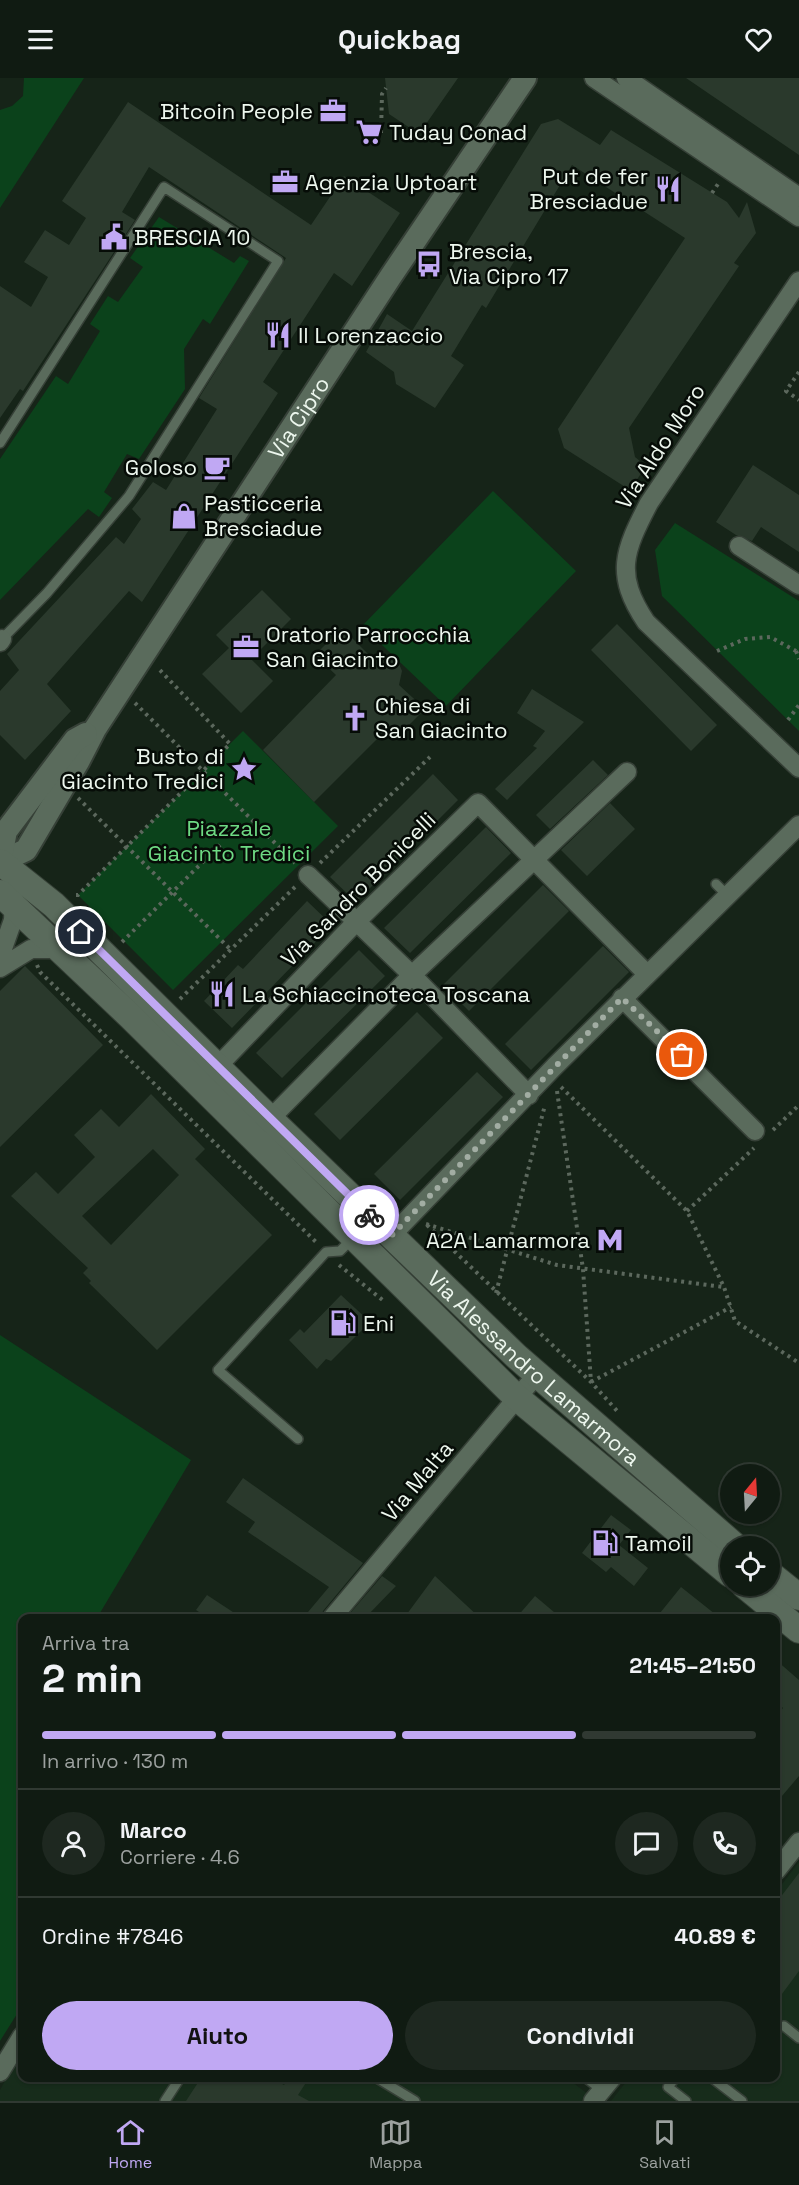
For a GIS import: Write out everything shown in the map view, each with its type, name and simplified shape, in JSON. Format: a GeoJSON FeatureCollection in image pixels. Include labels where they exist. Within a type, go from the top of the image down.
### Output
{"type":"FeatureCollection","features":[{"type":"Feature","properties":{"kind":"main road","name":"Via Alessandro Lamarmora"},"geometry":{"type":"LineString","coordinates":[[0,862],[54,905],[270,1119],[538,1374],[724,1536]]}},
{"type":"Feature","properties":{"kind":"main road","name":"Via Alessandro Lamarmora"},"geometry":{"type":"LineString","coordinates":[[7,900],[60,949],[516,1397],[720,1566]]}},
{"type":"Feature","properties":{"kind":"main road"},"geometry":{"type":"LineString","coordinates":[[780,1582],[799,1597]]}},
{"type":"Feature","properties":{"kind":"main road"},"geometry":{"type":"LineString","coordinates":[[757,1596],[779,1614]]}},
{"type":"Feature","properties":{"kind":"main road"},"geometry":{"type":"LineString","coordinates":[[780,1615],[799,1630]]}},
{"type":"Feature","properties":{"kind":"street","name":"Via Cipro"},"geometry":{"type":"LineString","coordinates":[[0,862],[26,850],[95,729],[391,276],[525,78]]}},
{"type":"Feature","properties":{"kind":"street"},"geometry":{"type":"LineString","coordinates":[[594,78],[799,217]]}},
{"type":"Feature","properties":{"kind":"street"},"geometry":{"type":"LineString","coordinates":[[626,78],[799,196]]}},
{"type":"Feature","properties":{"kind":"street","name":"Via Aldo Moro"},"geometry":{"type":"LineString","coordinates":[[799,281],[649,503],[633,534],[624,563],[632,600],[646,622],[799,768]]}},
{"type":"Feature","properties":{"kind":"street"},"geometry":{"type":"LineString","coordinates":[[739,546],[799,585]]}},
{"type":"Feature","properties":{"kind":"street","name":"Via Cipro"},"geometry":{"type":"LineString","coordinates":[[0,862],[3,831],[75,740],[95,729]]}},
{"type":"Feature","properties":{"kind":"street"},"geometry":{"type":"LineString","coordinates":[[270,1119],[412,975],[627,772]]}},
{"type":"Feature","properties":{"kind":"street","name":"Via Sandro Bonicelli"},"geometry":{"type":"LineString","coordinates":[[217,1067],[357,921],[478,803],[535,861]]}},
{"type":"Feature","properties":{"kind":"street"},"geometry":{"type":"LineString","coordinates":[[391,1236],[420,1218],[537,1098],[622,998],[647,974],[722,890],[799,825]]}},
{"type":"Feature","properties":{"kind":"street"},"geometry":{"type":"LineString","coordinates":[[535,861],[647,974]]}},
{"type":"Feature","properties":{"kind":"street"},"geometry":{"type":"LineString","coordinates":[[0,862],[13,888],[7,900],[8,937],[0,957]]}},
{"type":"Feature","properties":{"kind":"street"},"geometry":{"type":"LineString","coordinates":[[308,875],[537,1098]]}},
{"type":"Feature","properties":{"kind":"street"},"geometry":{"type":"LineString","coordinates":[[0,968],[31,949],[60,949]]}},
{"type":"Feature","properties":{"kind":"street"},"geometry":{"type":"LineString","coordinates":[[622,998],[759,1138]]}},
{"type":"Feature","properties":{"kind":"street","name":"Via Malta"},"geometry":{"type":"LineString","coordinates":[[335,1614],[516,1397],[538,1374]]}},
{"type":"Feature","properties":{"kind":"street"},"geometry":{"type":"LineString","coordinates":[[780,1866],[799,1842]]}},
{"type":"Feature","properties":{"kind":"street"},"geometry":{"type":"LineString","coordinates":[[2,2065],[18,2042]]}},
{"type":"Feature","properties":{"kind":"lane"},"geometry":{"type":"LineString","coordinates":[[0,443],[164,188],[278,261],[129,496],[47,593],[1,640]]}},
{"type":"Feature","properties":{"kind":"lane"},"geometry":{"type":"LineString","coordinates":[[298,1439],[218,1370],[326,1252],[340,1251],[353,1238]]}},
{"type":"Feature","properties":{"kind":"lane"},"geometry":{"type":"LineString","coordinates":[[784,2026],[799,2038]]}},
{"type":"Feature","properties":{"kind":"lane"},"geometry":{"type":"LineString","coordinates":[[165,2101],[177,2082]]}},
{"type":"Feature","properties":{"kind":"lane"},"geometry":{"type":"LineString","coordinates":[[384,2082],[415,2101]]}},
{"type":"Feature","properties":{"kind":"lane"},"geometry":{"type":"LineString","coordinates":[[672,2082],[668,2087],[686,2101]]}},
{"type":"Feature","properties":{"kind":"lane"},"geometry":{"type":"LineString","coordinates":[[717,2082],[742,2101]]}},
{"type":"Feature","properties":{"kind":"path"},"geometry":{"type":"LineString","coordinates":[[381,133],[382,94],[386,88]]}},
{"type":"Feature","properties":{"kind":"path"},"geometry":{"type":"LineString","coordinates":[[799,372],[786,391],[799,400]]}},
{"type":"Feature","properties":{"kind":"path"},"geometry":{"type":"LineString","coordinates":[[717,651],[745,639],[770,637],[798,650],[799,659]]}},
{"type":"Feature","properties":{"kind":"path"},"geometry":{"type":"LineString","coordinates":[[72,894],[78,895],[230,744],[145,654]]}},
{"type":"Feature","properties":{"kind":"path"},"geometry":{"type":"LineString","coordinates":[[121,690],[308,875]]}},
{"type":"Feature","properties":{"kind":"path"},"geometry":{"type":"LineString","coordinates":[[788,720],[799,705]]}},
{"type":"Feature","properties":{"kind":"path"},"geometry":{"type":"LineString","coordinates":[[64,785],[230,949]]}},
{"type":"Feature","properties":{"kind":"path"},"geometry":{"type":"LineString","coordinates":[[116,947],[222,843]]}},
{"type":"Feature","properties":{"kind":"path"},"geometry":{"type":"LineString","coordinates":[[591,1382],[583,1269],[556,1082],[687,1211],[724,1287],[735,1321],[799,1363]]}},
{"type":"Feature","properties":{"kind":"path"},"geometry":{"type":"LineString","coordinates":[[496,1293],[508,1248],[537,1098]]}},
{"type":"Feature","properties":{"kind":"path"},"geometry":{"type":"LineString","coordinates":[[687,1211],[759,1138],[799,1105]]}},
{"type":"Feature","properties":{"kind":"path"},"geometry":{"type":"LineString","coordinates":[[420,1218],[557,1265],[724,1287]]}},
{"type":"Feature","properties":{"kind":"path"},"geometry":{"type":"LineString","coordinates":[[420,1218],[591,1382]]}},
{"type":"Feature","properties":{"kind":"path"},"geometry":{"type":"LineString","coordinates":[[591,1382],[731,1307]]}},
{"type":"Feature","properties":{"kind":"shaded area"},"geometry":{"type":"Polygon","coordinates":[[[799,1862],[799,2101],[611,2101],[626,2082],[780,2082],[780,1887],[799,1862]]]}},
{"type":"Feature","properties":{"kind":"shaded area"},"geometry":{"type":"Polygon","coordinates":[[[18,2056],[18,2082],[572,2082],[597,2101],[0,2101],[0,2090],[18,2056]]]}},
{"type":"Feature","properties":{"kind":"green space"},"geometry":{"type":"Polygon","coordinates":[[[24,78],[84,78],[0,208],[0,110],[12,106],[23,96],[24,78]]]}},
{"type":"Feature","properties":{"kind":"green space"},"geometry":{"type":"Polygon","coordinates":[[[159,217],[234,263],[240,256],[249,261],[210,324],[203,319],[184,349],[185,389],[139,459],[127,454],[104,492],[112,498],[99,517],[88,509],[0,600],[0,459],[56,376],[68,384],[100,331],[90,324],[108,296],[118,302],[143,267],[130,258],[159,217]]]}},
{"type":"Feature","properties":{"kind":"green space"},"geometry":{"type":"Polygon","coordinates":[[[493,491],[576,571],[446,706],[362,626],[493,491]]]}},
{"type":"Feature","properties":{"kind":"green space"},"geometry":{"type":"Polygon","coordinates":[[[675,523],[799,601],[799,731],[662,596],[655,550],[675,523]]]}},
{"type":"Feature","properties":{"kind":"green space","name":"Piazzale Giacinto Tredici"},"geometry":{"type":"Polygon","coordinates":[[[243,731],[338,826],[173,990],[78,895],[243,731]]]}},
{"type":"Feature","properties":{"kind":"green space"},"geometry":{"type":"Polygon","coordinates":[[[0,1335],[191,1460],[99,1614],[18,1614],[18,2012],[0,2041],[0,1335]]]}},
{"type":"Feature","properties":{"kind":"building"},"geometry":{"type":"Polygon","coordinates":[[[385,78],[458,78],[419,134],[389,114],[385,78]]]}},
{"type":"Feature","properties":{"kind":"building"},"geometry":{"type":"Polygon","coordinates":[[[686,78],[799,78],[799,155],[686,78]]]}},
{"type":"Feature","properties":{"kind":"building"},"geometry":{"type":"Polygon","coordinates":[[[128,102],[311,225],[344,176],[400,213],[352,286],[334,273],[263,382],[278,393],[142,602],[129,591],[47,684],[71,711],[25,760],[0,735],[0,691],[19,670],[7,654],[116,537],[124,544],[141,519],[132,509],[153,482],[166,490],[217,409],[199,398],[286,258],[149,167],[122,212],[135,220],[23,391],[20,389],[0,418],[0,286],[31,307],[48,277],[24,262],[45,230],[69,245],[86,218],[62,201],[128,102]]]}},
{"type":"Feature","properties":{"kind":"building"},"geometry":{"type":"Polygon","coordinates":[[[558,119],[600,145],[611,130],[727,202],[739,218],[747,202],[756,233],[734,263],[739,266],[629,428],[635,457],[646,466],[630,490],[564,448],[558,429],[685,238],[572,165],[486,308],[482,305],[451,356],[464,365],[435,408],[396,384],[394,372],[366,352],[387,314],[412,331],[541,124],[558,119]]]}},
{"type":"Feature","properties":{"kind":"building"},"geometry":{"type":"Polygon","coordinates":[[[753,465],[799,495],[799,552],[761,527],[752,541],[736,535],[716,522],[753,465]]]}},
{"type":"Feature","properties":{"kind":"building"},"geometry":{"type":"Polygon","coordinates":[[[262,590],[291,619],[251,659],[273,681],[241,713],[202,674],[229,648],[216,635],[262,590]]]}},
{"type":"Feature","properties":{"kind":"building"},"geometry":{"type":"Polygon","coordinates":[[[617,624],[717,725],[691,751],[591,650],[617,624]]]}},
{"type":"Feature","properties":{"kind":"building","name":"Chiesa di San Giacinto"},"geometry":{"type":"Polygon","coordinates":[[[342,628],[371,657],[385,654],[397,659],[402,671],[399,685],[425,709],[398,736],[389,727],[314,802],[263,750],[336,675],[315,655],[342,628]]]}},
{"type":"Feature","properties":{"kind":"building"},"geometry":{"type":"Polygon","coordinates":[[[532,689],[584,722],[507,800],[495,789],[537,748],[533,746],[545,731],[517,713],[532,689]]]}},
{"type":"Feature","properties":{"kind":"building"},"geometry":{"type":"Polygon","coordinates":[[[593,760],[608,775],[550,829],[536,815],[593,760]]]}},
{"type":"Feature","properties":{"kind":"building"},"geometry":{"type":"Polygon","coordinates":[[[433,774],[458,800],[356,902],[330,877],[433,774]]]}},
{"type":"Feature","properties":{"kind":"building"},"geometry":{"type":"Polygon","coordinates":[[[610,803],[635,829],[587,876],[561,850],[610,803]]]}},
{"type":"Feature","properties":{"kind":"building"},"geometry":{"type":"Polygon","coordinates":[[[486,827],[511,853],[410,953],[384,928],[486,827]]]}},
{"type":"Feature","properties":{"kind":"building"},"geometry":{"type":"Polygon","coordinates":[[[543,885],[569,911],[469,1011],[443,985],[543,885]]]}},
{"type":"Feature","properties":{"kind":"building"},"geometry":{"type":"Polygon","coordinates":[[[307,901],[332,925],[232,1028],[204,1001],[238,965],[243,969],[307,901]]]}},
{"type":"Feature","properties":{"kind":"building"},"geometry":{"type":"Polygon","coordinates":[[[603,946],[629,972],[531,1070],[505,1044],[603,946]]]}},
{"type":"Feature","properties":{"kind":"building"},"geometry":{"type":"Polygon","coordinates":[[[359,950],[385,976],[282,1078],[256,1053],[359,950]]]}},
{"type":"Feature","properties":{"kind":"building"},"geometry":{"type":"Polygon","coordinates":[[[25,966],[103,1045],[0,1147],[0,991],[25,966]]]}},
{"type":"Feature","properties":{"kind":"building"},"geometry":{"type":"Polygon","coordinates":[[[417,1012],[443,1038],[340,1140],[314,1114],[417,1012]]]}},
{"type":"Feature","properties":{"kind":"building"},"geometry":{"type":"Polygon","coordinates":[[[477,1072],[503,1097],[400,1200],[374,1174],[477,1072]]]}},
{"type":"Feature","properties":{"kind":"building"},"geometry":{"type":"Polygon","coordinates":[[[151,1094],[205,1149],[195,1159],[272,1235],[157,1350],[89,1283],[91,1281],[83,1273],[88,1268],[11,1196],[36,1172],[58,1194],[95,1157],[74,1135],[101,1109],[119,1127],[151,1094]],[[153,1149],[82,1216],[111,1245],[179,1175],[153,1149]]]}},
{"type":"Feature","properties":{"kind":"building"},"geometry":{"type":"Polygon","coordinates":[[[341,1295],[370,1322],[331,1361],[326,1359],[317,1369],[289,1340],[300,1329],[304,1333],[341,1295]]]}},
{"type":"Feature","properties":{"kind":"building"},"geometry":{"type":"Polygon","coordinates":[[[243,1478],[363,1563],[322,1614],[306,1614],[329,1587],[248,1532],[255,1522],[226,1502],[243,1478]]]}},
{"type":"Feature","properties":{"kind":"building"},"geometry":{"type":"Polygon","coordinates":[[[611,1515],[631,1530],[619,1545],[648,1568],[634,1586],[611,1567],[606,1572],[582,1553],[611,1515]]]}},
{"type":"Feature","properties":{"kind":"building"},"geometry":{"type":"Polygon","coordinates":[[[382,1576],[396,1586],[369,1614],[349,1614],[382,1576]]]}},
{"type":"Feature","properties":{"kind":"building"},"geometry":{"type":"Polygon","coordinates":[[[435,1576],[476,1614],[407,1614],[435,1576]]]}},
{"type":"Feature","properties":{"kind":"building"},"geometry":{"type":"Polygon","coordinates":[[[681,1587],[715,1614],[659,1614],[681,1587]]]}},
{"type":"Feature","properties":{"kind":"building"},"geometry":{"type":"Polygon","coordinates":[[[207,1595],[236,1614],[202,1614],[196,1610],[207,1595]]]}},
{"type":"Feature","properties":{"kind":"building"},"geometry":{"type":"Polygon","coordinates":[[[535,1596],[556,1614],[519,1614],[535,1596]]]}},
{"type":"Feature","properties":{"kind":"building"},"geometry":{"type":"Polygon","coordinates":[[[780,1663],[799,1680],[799,1776],[780,1798],[780,1711],[783,1708],[780,1705],[780,1663]]]}},
{"type":"Feature","properties":{"kind":"building"},"geometry":{"type":"Polygon","coordinates":[[[799,1873],[799,1971],[780,1997],[780,1898],[799,1873]]]}},
{"type":"Feature","properties":{"kind":"building"},"geometry":{"type":"Polygon","coordinates":[[[198,2082],[278,2082],[284,2085],[286,2082],[306,2082],[298,2095],[309,2101],[186,2101],[198,2082]]]}},
{"type":"Feature","properties":{"kind":"way so far"},"geometry":{"type":"LineString","coordinates":[[369,1215],[391,1236],[622,998],[682,1055]]}},
{"type":"Feature","properties":{"kind":"place","name":"Bitcoin People"},"geometry":{"type":"Point","coordinates":[333,111]}},
{"type":"Feature","properties":{"kind":"place","name":"Tuday Conad"},"geometry":{"type":"Point","coordinates":[369,132]}},
{"type":"Feature","properties":{"kind":"place","name":"Agenzia Uptoart"},"geometry":{"type":"Point","coordinates":[285,182]}},
{"type":"Feature","properties":{"kind":"place","name":"Put de fer Bresciadue"},"geometry":{"type":"Point","coordinates":[668,189]}},
{"type":"Feature","properties":{"kind":"place","name":"BRESCIA 10"},"geometry":{"type":"Point","coordinates":[114,237]}},
{"type":"Feature","properties":{"kind":"place","name":"Brescia, Via Cipro 17"},"geometry":{"type":"Point","coordinates":[429,264]}},
{"type":"Feature","properties":{"kind":"place","name":"Il Lorenzaccio"},"geometry":{"type":"Point","coordinates":[278,335]}},
{"type":"Feature","properties":{"kind":"place","name":"Goloso"},"geometry":{"type":"Point","coordinates":[217,467]}},
{"type":"Feature","properties":{"kind":"place","name":"Pasticceria Bresciadue"},"geometry":{"type":"Point","coordinates":[184,516]}},
{"type":"Feature","properties":{"kind":"place","name":"Oratorio Parrocchia San Giacinto"},"geometry":{"type":"Point","coordinates":[246,647]}},
{"type":"Feature","properties":{"kind":"place","name":"Chiesa di San Giacinto"},"geometry":{"type":"Point","coordinates":[355,718]}},
{"type":"Feature","properties":{"kind":"place","name":"Busto di Giacinto Tredici"},"geometry":{"type":"Point","coordinates":[244,769]}},
{"type":"Feature","properties":{"kind":"place","name":"La Schiaccinoteca Toscana"},"geometry":{"type":"Point","coordinates":[222,994]}},
{"type":"Feature","properties":{"kind":"place","name":"A2A Lamarmora"},"geometry":{"type":"Point","coordinates":[610,1240]}},
{"type":"Feature","properties":{"kind":"place","name":"Eni"},"geometry":{"type":"Point","coordinates":[343,1323]}},
{"type":"Feature","properties":{"kind":"place","name":"Tamoil"},"geometry":{"type":"Point","coordinates":[605,1543]}},
{"type":"Feature","properties":{"kind":"route"},"geometry":{"type":"LineString","coordinates":[[81,932],[369,1215]]}}]}
